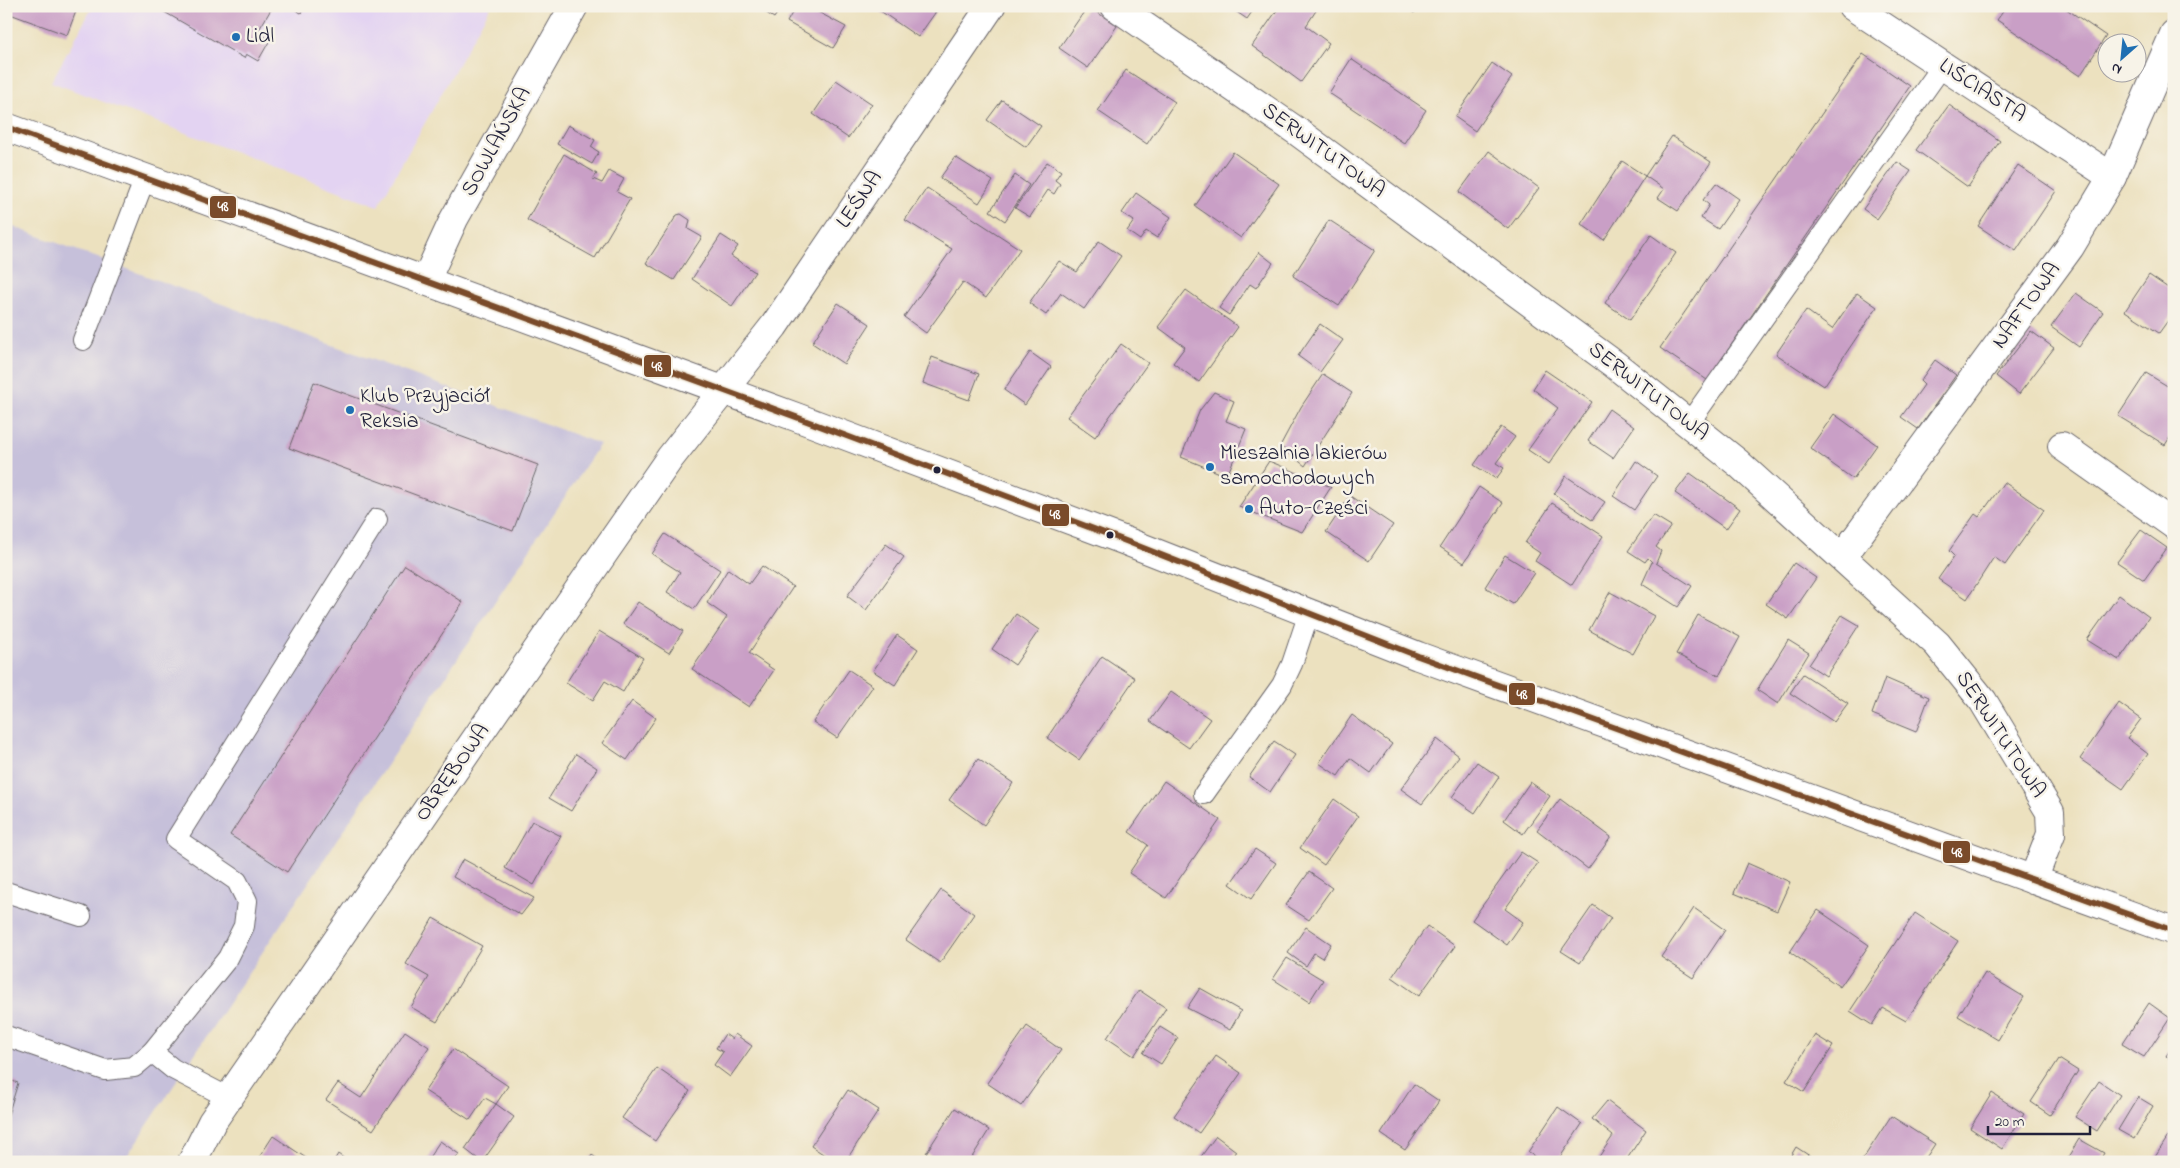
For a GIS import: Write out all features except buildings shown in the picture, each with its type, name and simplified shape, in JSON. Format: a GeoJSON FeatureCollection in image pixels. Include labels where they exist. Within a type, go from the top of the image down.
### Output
{"type":"FeatureCollection","features":[{"type":"Feature","properties":{"kind":"street","name":"SOWLAŃSKA"},"geometry":{"type":"LineString","coordinates":[[426,280],[454,219],[574,6]]}},
{"type":"Feature","properties":{"kind":"street","name":"LEŚNA"},"geometry":{"type":"LineString","coordinates":[[723,390],[774,326],[991,6]]}},
{"type":"Feature","properties":{"kind":"street","name":"SERWITUTOWA"},"geometry":{"type":"LineString","coordinates":[[1115,6],[1298,132],[1518,292],[1689,423],[1738,463],[1843,556],[1937,644],[1983,701],[2050,812],[2051,834],[2033,880]]}},
{"type":"Feature","properties":{"kind":"street","name":"LIŚCIASTA"},"geometry":{"type":"LineString","coordinates":[[1852,6],[2112,177]]}},
{"type":"Feature","properties":{"kind":"street","name":"NAFTOWA"},"geometry":{"type":"LineString","coordinates":[[1843,556],[1867,526],[2070,247],[2112,177],[2174,34]]}},
{"type":"Feature","properties":{"kind":"street"},"geometry":{"type":"LineString","coordinates":[[6,128],[723,390],[1123,540],[1418,656],[2174,931]]}},
{"type":"Feature","properties":{"kind":"street","name":"OBRĘBOWA"},"geometry":{"type":"LineString","coordinates":[[192,1162],[212,1122],[666,463],[723,390]]}},
{"type":"Feature","properties":{"kind":"street"},"geometry":{"type":"LineString","coordinates":[[2062,446],[2174,525]]}},
{"type":"Feature","properties":{"kind":"lane"},"geometry":{"type":"LineString","coordinates":[[1689,423],[1943,65]]}},
{"type":"Feature","properties":{"kind":"lane"},"geometry":{"type":"LineString","coordinates":[[83,340],[145,178]]}},
{"type":"Feature","properties":{"kind":"lane"},"geometry":{"type":"LineString","coordinates":[[6,1036],[105,1070],[134,1067],[152,1052],[228,958],[244,926],[247,901],[237,881],[176,839],[377,518]]}},
{"type":"Feature","properties":{"kind":"lane"},"geometry":{"type":"LineString","coordinates":[[1204,794],[1282,685],[1292,664],[1309,613]]}},
{"type":"Feature","properties":{"kind":"lane"},"geometry":{"type":"LineString","coordinates":[[6,892],[81,916]]}},
{"type":"Feature","properties":{"kind":"lane"},"geometry":{"type":"LineString","coordinates":[[152,1052],[173,1069],[229,1098]]}},
{"type":"Feature","properties":{"kind":"shaded area"},"geometry":{"type":"Polygon","coordinates":[[[93,6],[491,6],[378,206],[51,82],[93,6]]]}},
{"type":"Feature","properties":{"kind":"shaded area"},"geometry":{"type":"Polygon","coordinates":[[[6,224],[600,444],[123,1162],[6,1162],[6,224]]]}},
{"type":"Feature","properties":{"kind":"transit line","name":"48"},"geometry":{"type":"LineString","coordinates":[[6,127],[796,417],[1123,540],[1418,656],[2174,931]]}},
{"type":"Feature","properties":{"kind":"place","name":"Lidl"},"geometry":{"type":"Point","coordinates":[236,37]}},
{"type":"Feature","properties":{"kind":"place","name":"Klub Przyjaciół Reksia"},"geometry":{"type":"Point","coordinates":[350,410]}},
{"type":"Feature","properties":{"kind":"place","name":"Mieszalnia lakierów samochodowych"},"geometry":{"type":"Point","coordinates":[1210,467]}},
{"type":"Feature","properties":{"kind":"place","name":"Auto-Części"},"geometry":{"type":"Point","coordinates":[1249,509]}}]}
